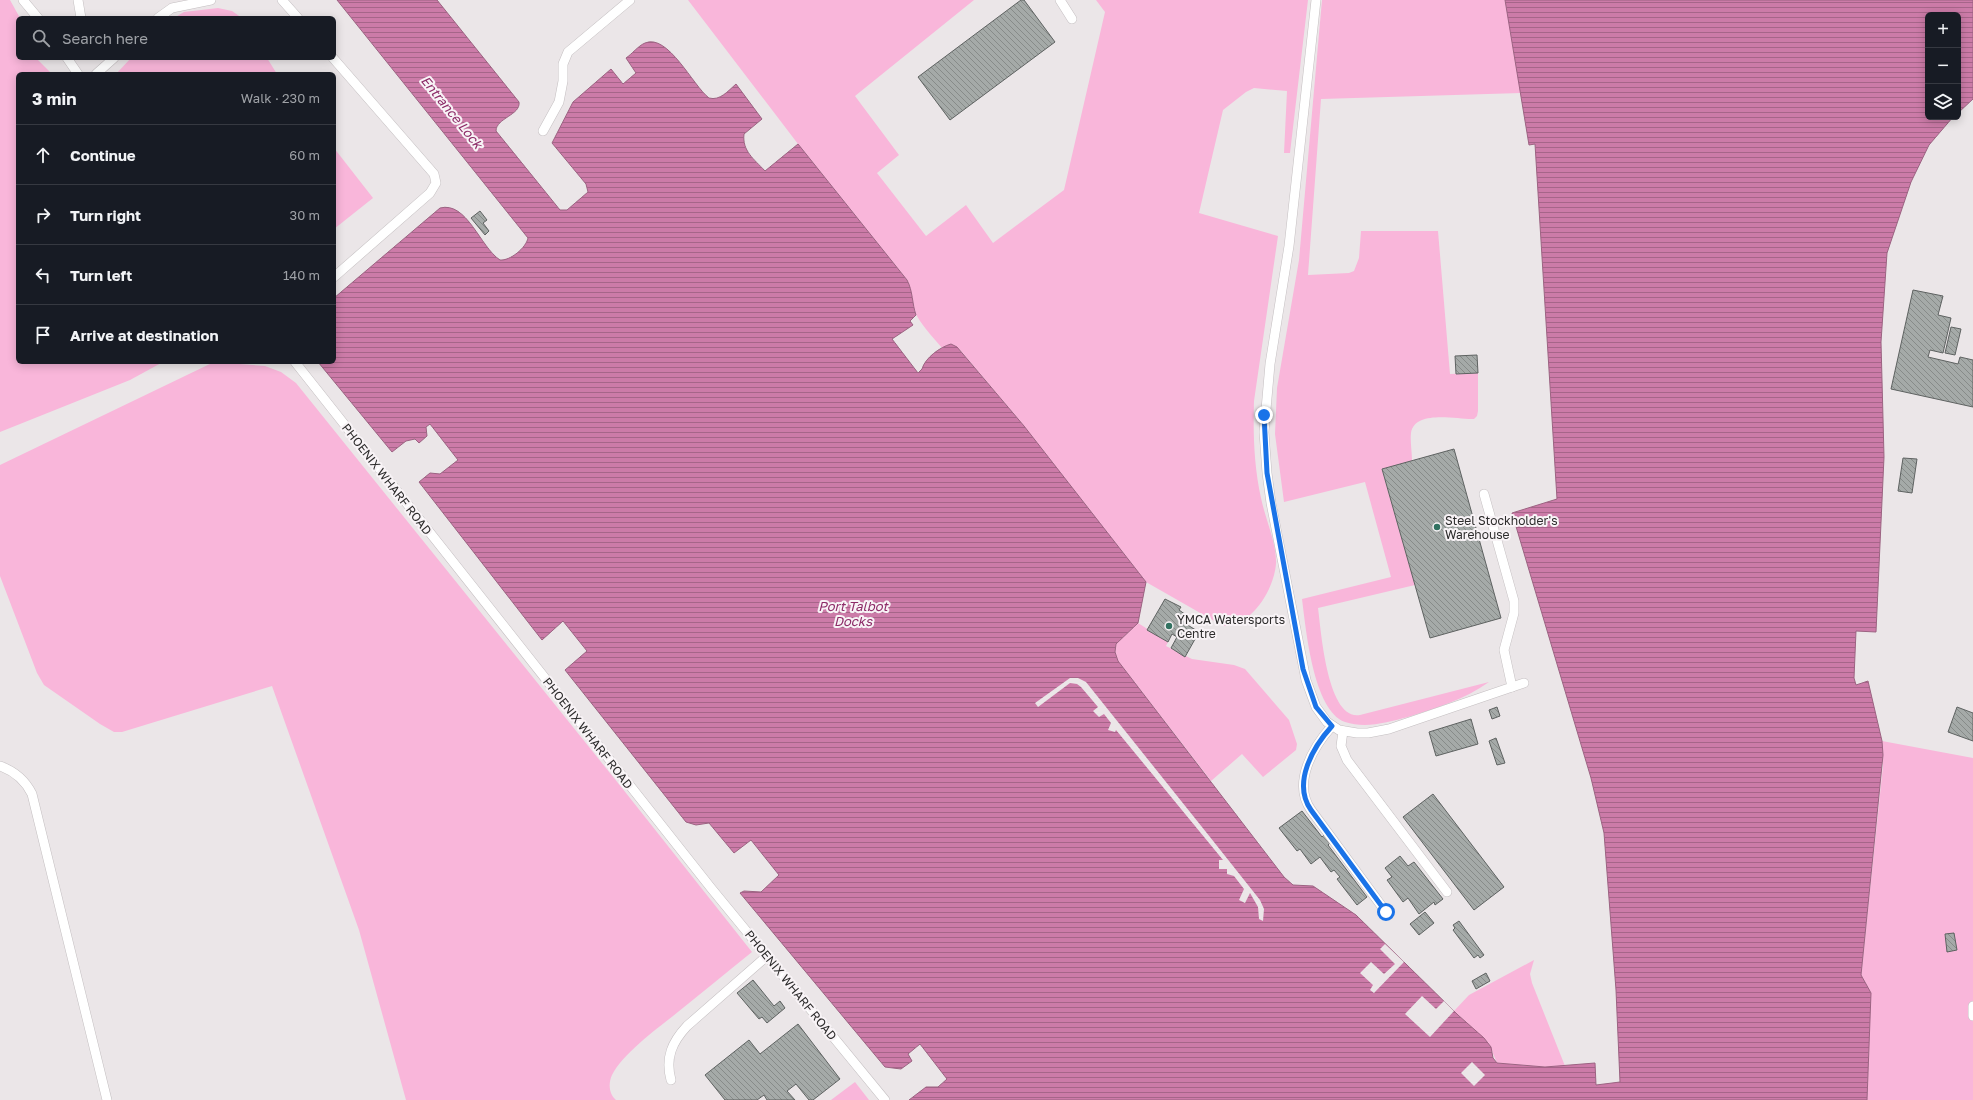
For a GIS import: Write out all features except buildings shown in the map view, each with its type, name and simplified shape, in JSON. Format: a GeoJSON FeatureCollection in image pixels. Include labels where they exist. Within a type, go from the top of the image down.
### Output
{"type":"FeatureCollection","features":[{"type":"Feature","properties":{"kind":"lane"},"geometry":{"type":"LineString","coordinates":[[23,0],[36,16]]}},
{"type":"Feature","properties":{"kind":"lane"},"geometry":{"type":"LineString","coordinates":[[78,0],[81,16]]}},
{"type":"Feature","properties":{"kind":"lane"},"geometry":{"type":"LineString","coordinates":[[161,16],[172,8],[211,0]]}},
{"type":"Feature","properties":{"kind":"lane"},"geometry":{"type":"LineString","coordinates":[[282,0],[296,16]]}},
{"type":"Feature","properties":{"kind":"lane"},"geometry":{"type":"LineString","coordinates":[[543,131],[559,102],[563,81],[563,64],[568,52],[630,0]]}},
{"type":"Feature","properties":{"kind":"lane"},"geometry":{"type":"LineString","coordinates":[[1060,0],[1072,19]]}},
{"type":"Feature","properties":{"kind":"lane"},"geometry":{"type":"LineString","coordinates":[[1316,0],[1289,246],[1270,364],[1264,432],[1271,503],[1303,669],[1316,707],[1332,726],[1343,731],[1363,734],[1389,729],[1524,683]]}},
{"type":"Feature","properties":{"kind":"lane"},"geometry":{"type":"LineString","coordinates":[[69,60],[77,72]]}},
{"type":"Feature","properties":{"kind":"lane"},"geometry":{"type":"LineString","coordinates":[[98,72],[112,60]]}},
{"type":"Feature","properties":{"kind":"lane"},"geometry":{"type":"LineString","coordinates":[[335,60],[434,174],[436,183],[430,193],[336,275]]}},
{"type":"Feature","properties":{"kind":"lane","name":"PHOENIX WHARF ROAD"},"geometry":{"type":"LineString","coordinates":[[297,364],[691,863],[885,1100]]}},
{"type":"Feature","properties":{"kind":"lane"},"geometry":{"type":"LineString","coordinates":[[1484,494],[1514,601],[1514,613],[1504,650],[1512,687]]}},
{"type":"Feature","properties":{"kind":"lane"},"geometry":{"type":"LineString","coordinates":[[1332,726],[1318,746],[1309,765],[1303,782],[1304,796],[1311,810],[1386,912]]}},
{"type":"Feature","properties":{"kind":"lane"},"geometry":{"type":"LineString","coordinates":[[1343,731],[1341,746],[1346,760],[1447,892]]}},
{"type":"Feature","properties":{"kind":"lane"},"geometry":{"type":"LineString","coordinates":[[0,766],[23,780],[32,794],[107,1100]]}},
{"type":"Feature","properties":{"kind":"lane"},"geometry":{"type":"LineString","coordinates":[[671,1080],[668,1063],[670,1053],[676,1039],[687,1026],[767,956]]}},
{"type":"Feature","properties":{"kind":"lane"},"geometry":{"type":"LineString","coordinates":[[1973,1006],[1973,1016]]}},
{"type":"Feature","properties":{"kind":"shaded area"},"geometry":{"type":"Polygon","coordinates":[[[0,0],[10,0],[19,16],[16,16],[16,60],[38,60],[50,72],[16,72],[16,364],[159,364],[130,380],[0,432],[0,0]]]}},
{"type":"Feature","properties":{"kind":"shaded area"},"geometry":{"type":"Polygon","coordinates":[[[688,0],[974,0],[855,96],[899,155],[877,173],[926,236],[966,205],[993,243],[1064,190],[1105,12],[1096,0],[1308,0],[1290,153],[1284,153],[1287,91],[1254,88],[1246,92],[1223,110],[1199,213],[1278,236],[1254,401],[1254,450],[1257,474],[1263,506],[1275,548],[1276,564],[1271,584],[1266,595],[1260,605],[1252,613],[1234,625],[1223,626],[1146,582],[1024,426],[960,350],[945,346],[942,348],[926,330],[914,310],[910,287],[907,280],[798,144],[688,0]]]}},
{"type":"Feature","properties":{"kind":"shaded area"},"geometry":{"type":"Polygon","coordinates":[[[1322,0],[1505,0],[1521,93],[1321,99],[1308,275],[1349,273],[1354,271],[1359,258],[1361,231],[1438,231],[1450,374],[1478,373],[1477,416],[1474,419],[1438,417],[1420,421],[1414,426],[1411,433],[1412,461],[1382,470],[1415,585],[1318,608],[1324,653],[1333,689],[1340,704],[1349,713],[1360,715],[1489,682],[1460,698],[1440,706],[1408,717],[1385,723],[1369,725],[1345,722],[1334,714],[1325,702],[1318,686],[1313,667],[1302,599],[1391,577],[1365,482],[1284,502],[1275,434],[1277,388],[1299,260],[1322,0]]]}},
{"type":"Feature","properties":{"kind":"shaded area"},"geometry":{"type":"Polygon","coordinates":[[[218,8],[232,11],[239,16],[177,16],[184,12],[218,8]]]}},
{"type":"Feature","properties":{"kind":"shaded area"},"geometry":{"type":"Polygon","coordinates":[[[129,60],[268,60],[276,72],[118,72],[129,60]]]}},
{"type":"Feature","properties":{"kind":"shaded area"},"geometry":{"type":"Polygon","coordinates":[[[336,151],[373,198],[336,227],[336,151]]]}},
{"type":"Feature","properties":{"kind":"shaded area"},"geometry":{"type":"Polygon","coordinates":[[[210,364],[265,366],[281,372],[296,383],[752,952],[648,1036],[623,1059],[612,1075],[610,1082],[611,1092],[616,1100],[406,1100],[359,930],[272,686],[122,732],[114,732],[44,685],[37,673],[0,576],[0,465],[210,364]]]}},
{"type":"Feature","properties":{"kind":"shaded area"},"geometry":{"type":"Polygon","coordinates":[[[1138,623],[1168,642],[1166,646],[1192,659],[1234,665],[1245,669],[1289,720],[1297,744],[1296,750],[1263,777],[1242,754],[1211,781],[1118,661],[1115,652],[1116,644],[1138,623]]]}},
{"type":"Feature","properties":{"kind":"shaded area"},"geometry":{"type":"Polygon","coordinates":[[[1882,741],[1973,758],[1973,1100],[1867,1100],[1871,993],[1861,975],[1883,766],[1882,741]]]}},
{"type":"Feature","properties":{"kind":"shaded area"},"geometry":{"type":"Polygon","coordinates":[[[1534,960],[1530,974],[1532,983],[1565,1066],[1545,1067],[1497,1063],[1489,1044],[1454,1011],[1469,995],[1534,960]]]}},
{"type":"Feature","properties":{"kind":"shaded area"},"geometry":{"type":"Polygon","coordinates":[[[855,1082],[869,1100],[831,1100],[855,1082]]]}},
{"type":"Feature","properties":{"kind":"water","name":"Port Talbot Docks"},"geometry":{"type":"Polygon","coordinates":[[[337,0],[437,0],[519,102],[519,106],[516,110],[500,123],[496,131],[560,210],[567,210],[588,192],[586,184],[552,143],[573,102],[611,69],[623,84],[636,73],[626,58],[640,46],[645,43],[654,42],[662,46],[680,62],[709,98],[713,99],[720,97],[736,84],[762,119],[744,134],[745,145],[753,159],[765,171],[798,144],[907,280],[916,315],[910,321],[913,325],[892,339],[918,373],[926,361],[938,350],[951,344],[957,347],[1024,426],[1146,582],[1138,623],[1116,644],[1115,652],[1118,661],[1284,877],[1293,885],[1313,886],[1356,915],[1458,1015],[1484,1038],[1491,1047],[1493,1058],[1497,1063],[1545,1067],[1595,1063],[1596,1085],[1620,1082],[1616,990],[1604,833],[1591,778],[1512,513],[1557,499],[1535,144],[1529,145],[1505,0],[1973,0],[1973,99],[1961,110],[1961,12],[1925,12],[1925,120],[1950,120],[1929,145],[1911,182],[1887,253],[1881,342],[1884,457],[1876,632],[1856,631],[1854,678],[1856,685],[1868,681],[1882,741],[1883,755],[1861,975],[1871,993],[1867,1100],[909,1100],[926,1087],[938,1087],[947,1079],[920,1044],[908,1054],[912,1061],[901,1069],[885,1067],[740,893],[744,891],[761,892],[779,875],[751,840],[734,853],[709,823],[696,825],[686,822],[565,670],[587,651],[563,621],[542,640],[419,482],[430,473],[440,474],[458,460],[430,424],[426,427],[427,436],[419,443],[415,439],[406,441],[392,452],[320,364],[336,364],[336,296],[440,208],[450,208],[458,211],[473,226],[493,254],[500,260],[513,256],[521,250],[528,238],[337,0]]]}},
{"type":"Feature","properties":{"kind":"pier"},"geometry":{"type":"Polygon","coordinates":[[[1070,678],[1078,678],[1086,682],[1210,837],[1260,900],[1264,909],[1263,921],[1259,919],[1258,907],[1250,893],[1245,903],[1239,900],[1244,889],[1234,876],[1227,874],[1227,869],[1219,869],[1219,860],[1223,860],[1116,730],[1115,732],[1108,730],[1111,723],[1104,714],[1099,717],[1093,711],[1098,707],[1081,687],[1077,684],[1070,683],[1038,707],[1035,703],[1070,678]]]}},
{"type":"Feature","properties":{"kind":"pier"},"geometry":{"type":"Polygon","coordinates":[[[1385,944],[1404,962],[1374,993],[1370,990],[1373,985],[1360,973],[1371,962],[1384,974],[1395,964],[1380,949],[1385,944]]]}},
{"type":"Feature","properties":{"kind":"pier"},"geometry":{"type":"Polygon","coordinates":[[[1422,996],[1436,1009],[1444,1001],[1454,1011],[1430,1037],[1405,1014],[1422,996]]]}},
{"type":"Feature","properties":{"kind":"pier"},"geometry":{"type":"Polygon","coordinates":[[[1472,1062],[1485,1075],[1474,1086],[1461,1073],[1472,1062]]]}},
{"type":"Feature","properties":{"kind":"place","name":"Steel Stockholder's Warehouse"},"geometry":{"type":"Point","coordinates":[1437,527]}},
{"type":"Feature","properties":{"kind":"place","name":"YMCA Watersports Centre"},"geometry":{"type":"Point","coordinates":[1169,626]}},
{"type":"Feature","properties":{"kind":"route"},"geometry":{"type":"LineString","coordinates":[[1264,415],[1264,450],[1271,503],[1282,552],[1303,669],[1308,688],[1316,707],[1327,722],[1332,726],[1318,746],[1309,765],[1304,777],[1302,792],[1307,806],[1386,912]]}},
{"type":"Feature","properties":{"kind":"water label","name":"Entrance Lock"},"geometry":{"type":"Point","coordinates":[452,112]}}]}
